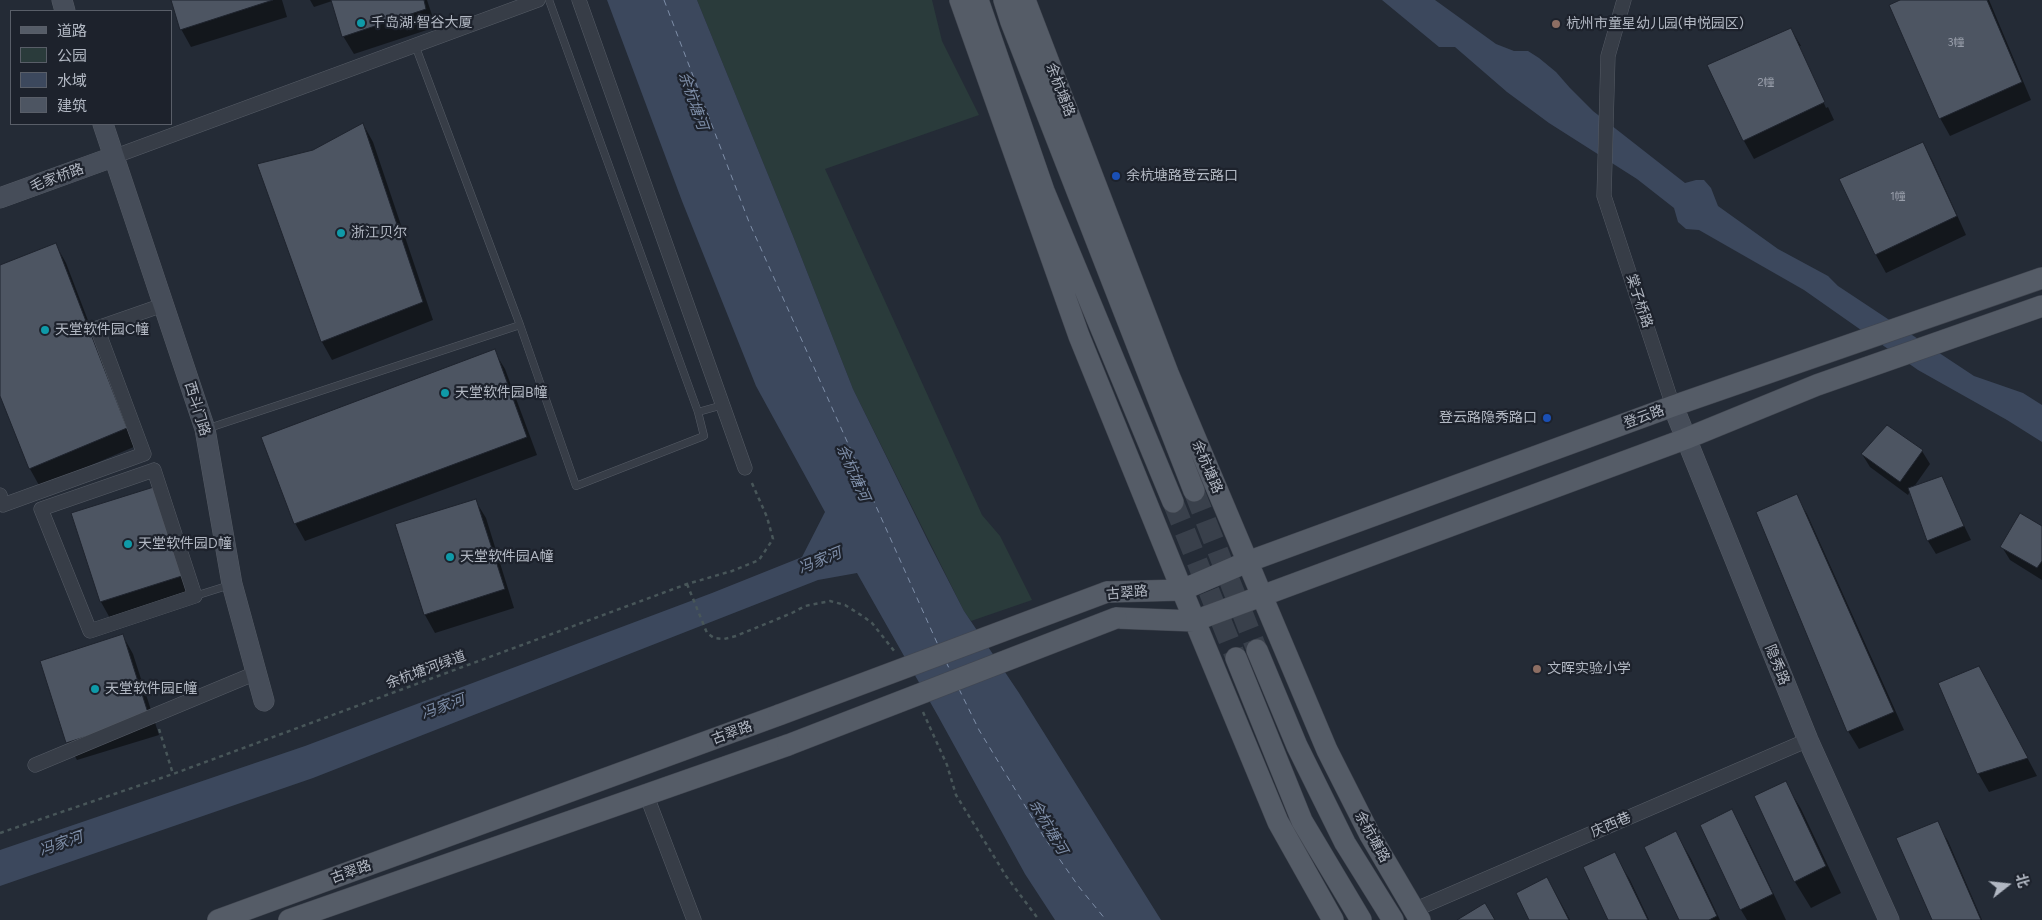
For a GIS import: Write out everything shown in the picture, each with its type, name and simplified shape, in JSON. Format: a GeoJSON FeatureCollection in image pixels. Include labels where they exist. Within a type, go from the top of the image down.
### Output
{"type":"FeatureCollection","features":[{"type":"Feature","properties":{"kind":"main road"},"geometry":{"type":"LineString","coordinates":[[960,0],[1079,336],[1194,620],[1278,822],[1334,920]]}},
{"type":"Feature","properties":{"kind":"main road"},"geometry":{"type":"LineString","coordinates":[[978,0],[1044,192],[1173,502]]}},
{"type":"Feature","properties":{"kind":"main road","name":"余杭塘路"},"geometry":{"type":"LineString","coordinates":[[1004,0],[1194,491]]}},
{"type":"Feature","properties":{"kind":"main road","name":"余杭塘路"},"geometry":{"type":"LineString","coordinates":[[1025,0],[1168,373],[1327,750],[1370,835],[1417,915]]}},
{"type":"Feature","properties":{"kind":"main road","name":"登云路"},"geometry":{"type":"LineString","coordinates":[[1247,562],[1673,406],[2042,278]]}},
{"type":"Feature","properties":{"kind":"main road"},"geometry":{"type":"LineString","coordinates":[[1261,595],[1685,439],[1817,385],[2042,306]]}},
{"type":"Feature","properties":{"kind":"main road","name":"古翠路"},"geometry":{"type":"LineString","coordinates":[[218,920],[246,915],[1107,592],[1182,590],[1247,562]]}},
{"type":"Feature","properties":{"kind":"main road","name":"古翠路"},"geometry":{"type":"LineString","coordinates":[[289,920],[788,745],[1116,618],[1194,620],[1261,595]]}},
{"type":"Feature","properties":{"kind":"main road","name":"余杭塘路"},"geometry":{"type":"LineString","coordinates":[[1257,650],[1297,746],[1345,842],[1393,920]]}},
{"type":"Feature","properties":{"kind":"main road"},"geometry":{"type":"LineString","coordinates":[[1236,658],[1302,821],[1361,920]]}},
{"type":"Feature","properties":{"kind":"street"},"geometry":{"type":"LineString","coordinates":[[114,157],[538,0]]}},
{"type":"Feature","properties":{"kind":"street"},"geometry":{"type":"LineString","coordinates":[[579,0],[745,468]]}},
{"type":"Feature","properties":{"kind":"street","name":"棠子桥路"},"geometry":{"type":"LineString","coordinates":[[1624,0],[1608,56],[1604,196],[1673,406]]}},
{"type":"Feature","properties":{"kind":"street","name":"西斗门路"},"geometry":{"type":"LineString","coordinates":[[102,125],[205,430],[232,584],[264,702]]}},
{"type":"Feature","properties":{"kind":"street","name":"毛家桥路"},"geometry":{"type":"LineString","coordinates":[[0,198],[114,157]]}},
{"type":"Feature","properties":{"kind":"street"},"geometry":{"type":"LineString","coordinates":[[0,495],[4,505],[144,454],[97,328],[163,304]]}},
{"type":"Feature","properties":{"kind":"street","name":"隐秀路"},"geometry":{"type":"LineString","coordinates":[[1673,406],[1808,740],[1888,920]]}},
{"type":"Feature","properties":{"kind":"street"},"geometry":{"type":"LineString","coordinates":[[154,470],[195,596],[90,631],[41,509],[154,470]]}},
{"type":"Feature","properties":{"kind":"street"},"geometry":{"type":"LineString","coordinates":[[35,765],[256,673]]}},
{"type":"Feature","properties":{"kind":"street","name":"庆西巷"},"geometry":{"type":"LineString","coordinates":[[1417,915],[1808,740]]}},
{"type":"Feature","properties":{"kind":"street"},"geometry":{"type":"LineString","coordinates":[[646,794],[694,920]]}},
{"type":"Feature","properties":{"kind":"lane"},"geometry":{"type":"LineString","coordinates":[[415,45],[520,325],[576,486],[704,436],[698,412],[549,0]]}},
{"type":"Feature","properties":{"kind":"lane"},"geometry":{"type":"LineString","coordinates":[[205,430],[520,325]]}},
{"type":"Feature","properties":{"kind":"lane"},"geometry":{"type":"LineString","coordinates":[[698,412],[722,405]]}},
{"type":"Feature","properties":{"kind":"lane"},"geometry":{"type":"LineString","coordinates":[[116,620],[232,584]]}},
{"type":"Feature","properties":{"kind":"path","name":"余杭塘河绿道"},"geometry":{"type":"LineString","coordinates":[[0,833],[172,774],[687,584],[732,571],[759,560],[773,539],[767,517],[745,468]]}},
{"type":"Feature","properties":{"kind":"path"},"geometry":{"type":"LineString","coordinates":[[687,584],[707,633]]}},
{"type":"Feature","properties":{"kind":"path"},"geometry":{"type":"LineString","coordinates":[[154,716],[172,774]]}},
{"type":"Feature","properties":{"kind":"green space"},"geometry":{"type":"Polygon","coordinates":[[[697,0],[932,0],[942,41],[979,115],[825,169],[982,515],[1000,536],[1032,600],[971,621],[964,611],[853,389],[697,0]]]}},
{"type":"Feature","properties":{"kind":"water"},"geometry":{"type":"Polygon","coordinates":[[[607,0],[697,0],[853,389],[928,541],[964,611],[1019,693],[1161,920],[1055,920],[1025,874],[857,573],[818,580],[313,778],[0,886],[0,850],[305,746],[712,593],[802,557],[825,512],[756,386],[682,201],[607,0]]]}},
{"type":"Feature","properties":{"kind":"water"},"geometry":{"type":"Polygon","coordinates":[[[1382,0],[1435,0],[1496,44],[1514,51],[1528,51],[1539,58],[1556,72],[1593,111],[1685,183],[1704,180],[1711,188],[1718,206],[1778,249],[1828,276],[1838,286],[1974,376],[2023,393],[2042,405],[2042,442],[1918,370],[1804,290],[1699,230],[1686,229],[1678,222],[1674,208],[1637,179],[1549,123],[1507,92],[1455,47],[1439,47],[1382,0]]]}},
{"type":"Feature","properties":{"kind":"building"},"geometry":{"type":"Polygon","coordinates":[[[171,0],[273,0],[180,30],[171,0]]]}},
{"type":"Feature","properties":{"kind":"building","name":"千岛湖·智谷大厦"},"geometry":{"type":"Polygon","coordinates":[[[331,0],[424,0],[426,9],[342,37],[331,0]]]}},
{"type":"Feature","properties":{"kind":"building"},"geometry":{"type":"Polygon","coordinates":[[[1900,0],[1987,0],[2022,82],[1939,119],[1889,5],[1900,0]]]}},
{"type":"Feature","properties":{"kind":"building"},"geometry":{"type":"Polygon","coordinates":[[[1791,28],[1825,102],[1743,141],[1707,65],[1791,28]]]}},
{"type":"Feature","properties":{"kind":"building","name":"浙江贝尔"},"geometry":{"type":"Polygon","coordinates":[[[363,123],[423,302],[321,342],[257,164],[313,150],[363,123]]]}},
{"type":"Feature","properties":{"kind":"building"},"geometry":{"type":"Polygon","coordinates":[[[1923,142],[1957,216],[1875,255],[1839,179],[1923,142]]]}},
{"type":"Feature","properties":{"kind":"building","name":"天堂软件园C幢"},"geometry":{"type":"Polygon","coordinates":[[[56,243],[127,428],[29,469],[0,396],[0,265],[56,243]]]}},
{"type":"Feature","properties":{"kind":"building","name":"天堂软件园B幢"},"geometry":{"type":"Polygon","coordinates":[[[495,349],[527,437],[294,524],[261,437],[495,349]]]}},
{"type":"Feature","properties":{"kind":"building"},"geometry":{"type":"Polygon","coordinates":[[[1887,425],[1923,450],[1900,482],[1861,454],[1887,425]]]}},
{"type":"Feature","properties":{"kind":"building"},"geometry":{"type":"Polygon","coordinates":[[[1942,476],[1964,526],[1927,541],[1908,488],[1942,476]]]}},
{"type":"Feature","properties":{"kind":"building","name":"天堂软件园D幢"},"geometry":{"type":"Polygon","coordinates":[[[157,486],[185,575],[100,602],[71,513],[157,486]]]}},
{"type":"Feature","properties":{"kind":"building"},"geometry":{"type":"Polygon","coordinates":[[[1797,494],[1894,712],[1847,732],[1756,512],[1797,494]]]}},
{"type":"Feature","properties":{"kind":"building","name":"天堂软件园A幢"},"geometry":{"type":"Polygon","coordinates":[[[476,499],[505,589],[424,615],[395,524],[476,499]]]}},
{"type":"Feature","properties":{"kind":"building"},"geometry":{"type":"Polygon","coordinates":[[[2020,513],[2042,526],[2042,561],[2037,568],[2000,547],[2020,513]]]}},
{"type":"Feature","properties":{"kind":"building","name":"天堂软件园E幢"},"geometry":{"type":"Polygon","coordinates":[[[123,634],[149,716],[66,743],[40,661],[123,634]]]}},
{"type":"Feature","properties":{"kind":"building"},"geometry":{"type":"Polygon","coordinates":[[[1979,666],[2028,758],[1977,774],[1938,683],[1979,666]]]}},
{"type":"Feature","properties":{"kind":"building"},"geometry":{"type":"Polygon","coordinates":[[[1786,781],[1826,866],[1794,882],[1754,796],[1786,781]]]}},
{"type":"Feature","properties":{"kind":"building"},"geometry":{"type":"Polygon","coordinates":[[[1732,809],[1773,894],[1740,910],[1700,825],[1732,809]]]}},
{"type":"Feature","properties":{"kind":"building"},"geometry":{"type":"Polygon","coordinates":[[[1938,821],[1981,920],[1932,920],[1896,838],[1938,821]]]}},
{"type":"Feature","properties":{"kind":"building"},"geometry":{"type":"Polygon","coordinates":[[[1676,831],[1717,916],[1709,920],[1679,920],[1644,847],[1676,831]]]}},
{"type":"Feature","properties":{"kind":"building"},"geometry":{"type":"Polygon","coordinates":[[[1615,852],[1648,920],[1608,920],[1583,867],[1615,852]]]}},
{"type":"Feature","properties":{"kind":"building"},"geometry":{"type":"Polygon","coordinates":[[[1547,877],[1569,920],[1529,920],[1516,893],[1547,877]]]}},
{"type":"Feature","properties":{"kind":"building"},"geometry":{"type":"Polygon","coordinates":[[[1485,903],[1495,920],[1457,920],[1485,903]]]}},
{"type":"Feature","properties":{"kind":"ferry route"},"geometry":{"type":"LineString","coordinates":[[664,0],[749,222],[938,645]]}},
{"type":"Feature","properties":{"kind":"ferry route"},"geometry":{"type":"LineString","coordinates":[[946,662],[951,672]]}},
{"type":"Feature","properties":{"kind":"ferry route"},"geometry":{"type":"LineString","coordinates":[[959,689],[979,730],[1044,837],[1079,887],[1106,920]]}},
{"type":"Feature","properties":{"kind":"tunnel"},"geometry":{"type":"LineString","coordinates":[[1194,491],[1257,650]]}},
{"type":"Feature","properties":{"kind":"tunnel"},"geometry":{"type":"LineString","coordinates":[[1173,502],[1236,658]]}},
{"type":"Feature","properties":{"kind":"place","name":"千岛湖·智谷大厦"},"geometry":{"type":"Point","coordinates":[361,23]}},
{"type":"Feature","properties":{"kind":"place","name":"杭州市童星幼儿园(申悦园区)"},"geometry":{"type":"Point","coordinates":[1556,24]}},
{"type":"Feature","properties":{"kind":"place","name":"余杭塘路登云路口"},"geometry":{"type":"Point","coordinates":[1116,176]}},
{"type":"Feature","properties":{"kind":"place","name":"浙江贝尔"},"geometry":{"type":"Point","coordinates":[341,233]}},
{"type":"Feature","properties":{"kind":"place","name":"天堂软件园C幢"},"geometry":{"type":"Point","coordinates":[45,330]}},
{"type":"Feature","properties":{"kind":"place","name":"天堂软件园B幢"},"geometry":{"type":"Point","coordinates":[445,393]}},
{"type":"Feature","properties":{"kind":"place","name":"登云路隐秀路口"},"geometry":{"type":"Point","coordinates":[1547,418]}},
{"type":"Feature","properties":{"kind":"place","name":"天堂软件园D幢"},"geometry":{"type":"Point","coordinates":[128,544]}},
{"type":"Feature","properties":{"kind":"place","name":"天堂软件园A幢"},"geometry":{"type":"Point","coordinates":[450,557]}},
{"type":"Feature","properties":{"kind":"place","name":"文晖实验小学"},"geometry":{"type":"Point","coordinates":[1537,669]}},
{"type":"Feature","properties":{"kind":"place","name":"天堂软件园E幢"},"geometry":{"type":"Point","coordinates":[95,689]}},
{"type":"Feature","properties":{"kind":"water label","name":"余杭塘河"},"geometry":{"type":"Point","coordinates":[693,101]}},
{"type":"Feature","properties":{"kind":"water label","name":"余杭塘河"},"geometry":{"type":"Point","coordinates":[853,473]}},
{"type":"Feature","properties":{"kind":"water label","name":"冯家河"},"geometry":{"type":"Point","coordinates":[820,561]}},
{"type":"Feature","properties":{"kind":"water label","name":"冯家河"},"geometry":{"type":"Point","coordinates":[443,707]}},
{"type":"Feature","properties":{"kind":"water label","name":"余杭塘河"},"geometry":{"type":"Point","coordinates":[1048,827]}},
{"type":"Feature","properties":{"kind":"water label","name":"冯家河"},"geometry":{"type":"Point","coordinates":[61,844]}}]}
